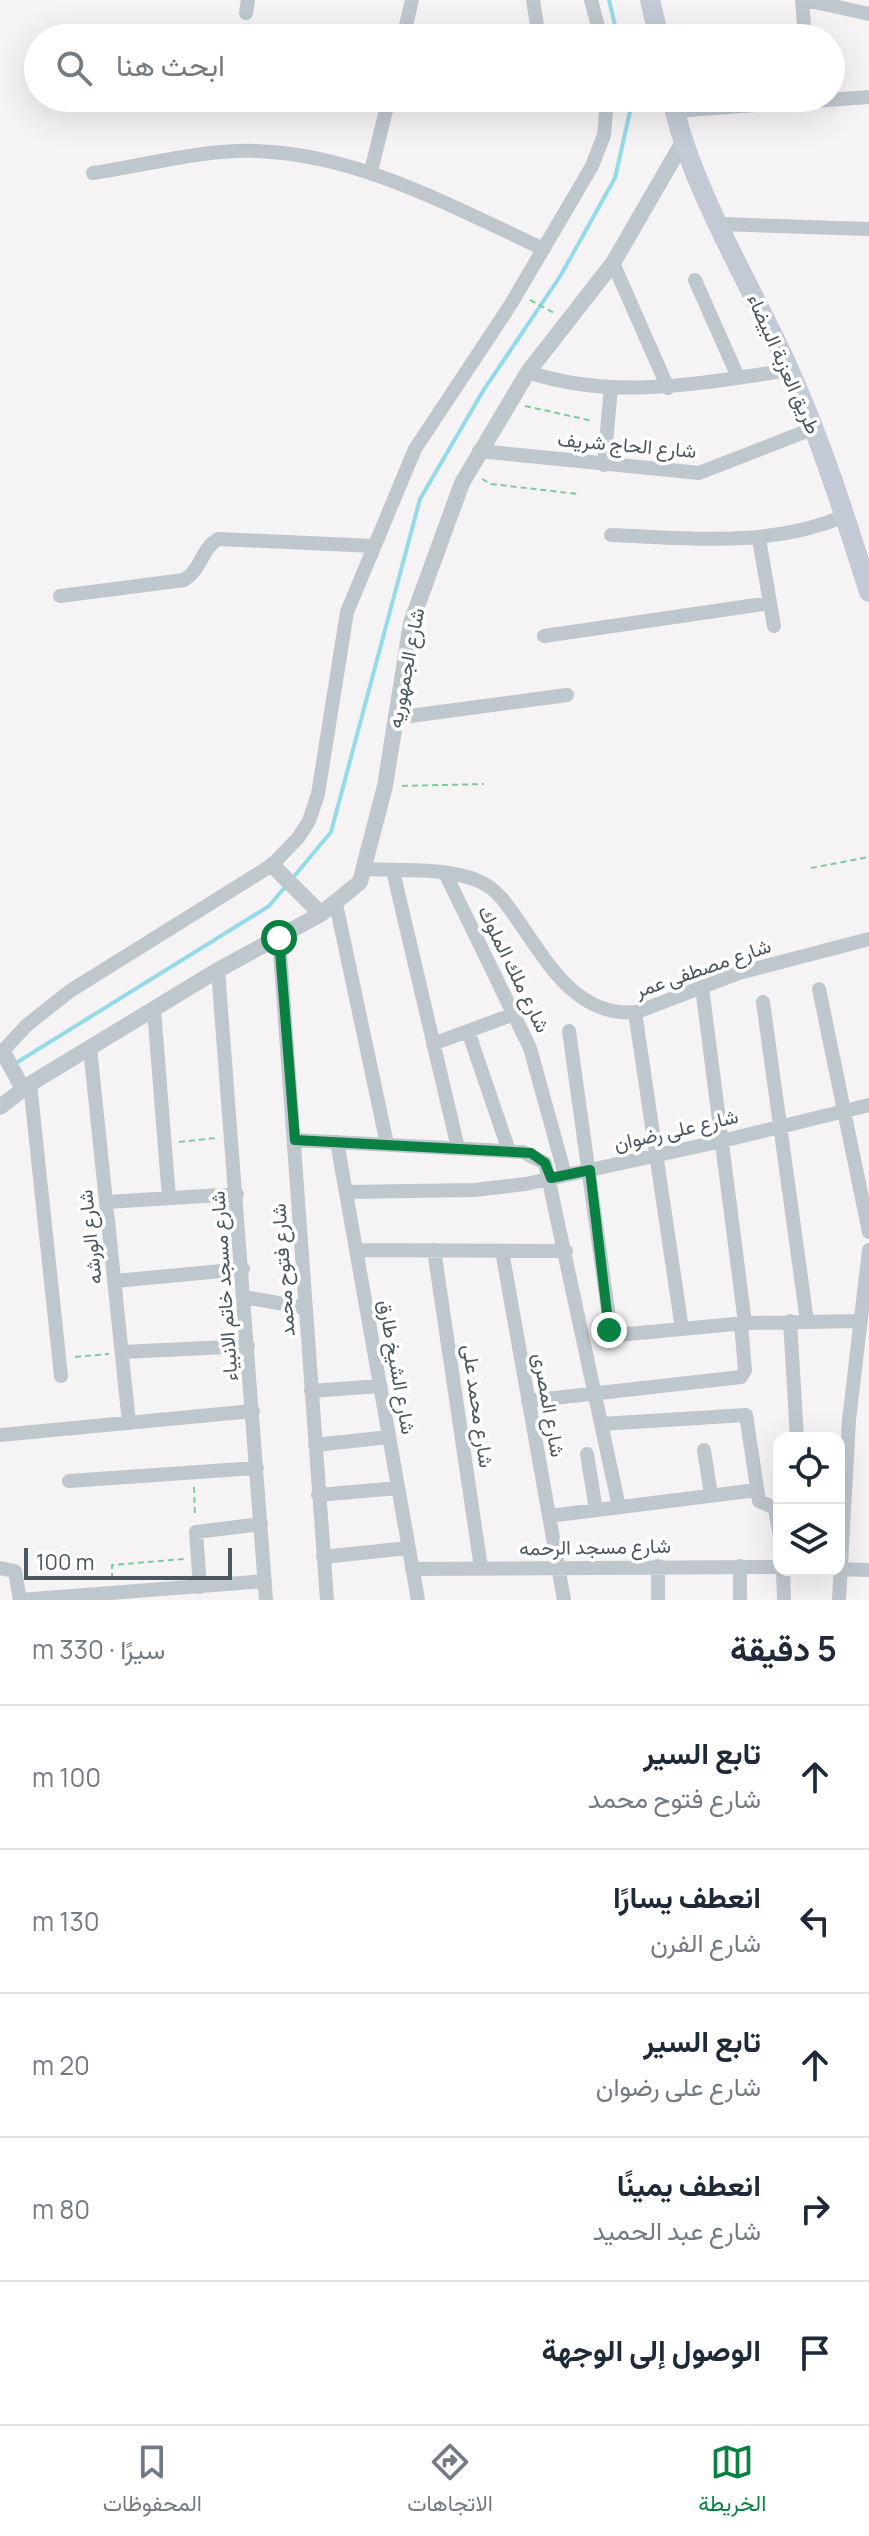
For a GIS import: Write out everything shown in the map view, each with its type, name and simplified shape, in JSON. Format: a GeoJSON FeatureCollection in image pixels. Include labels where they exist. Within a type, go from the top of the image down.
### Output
{"type":"FeatureCollection","features":[{"type":"Feature","properties":{"kind":"main road"},"geometry":{"type":"LineString","coordinates":[[650,0],[656,24]]}},
{"type":"Feature","properties":{"kind":"main road"},"geometry":{"type":"LineString","coordinates":[[675,112],[683,142]]}},
{"type":"Feature","properties":{"kind":"main road","name":"طريق العزبة البيضاء"},"geometry":{"type":"LineString","coordinates":[[683,142],[789,370],[845,516],[869,592]]}},
{"type":"Feature","properties":{"kind":"street"},"geometry":{"type":"LineString","coordinates":[[406,24],[412,0]]}},
{"type":"Feature","properties":{"kind":"street"},"geometry":{"type":"LineString","coordinates":[[533,0],[537,24]]}},
{"type":"Feature","properties":{"kind":"street"},"geometry":{"type":"LineString","coordinates":[[591,0],[597,24]]}},
{"type":"Feature","properties":{"kind":"street"},"geometry":{"type":"LineString","coordinates":[[805,24],[804,0],[869,14]]}},
{"type":"Feature","properties":{"kind":"street"},"geometry":{"type":"LineString","coordinates":[[845,98],[869,97]]}},
{"type":"Feature","properties":{"kind":"street"},"geometry":{"type":"LineString","coordinates":[[371,171],[386,112]]}},
{"type":"Feature","properties":{"kind":"street"},"geometry":{"type":"LineString","coordinates":[[61,1376],[24,1085],[3,1055],[27,1025],[70,991],[277,870],[309,821],[318,794],[347,612],[374,546],[415,449],[544,249],[592,166],[604,135],[606,112]]}},
{"type":"Feature","properties":{"kind":"street","name":"شارع الجمهوريه"},"geometry":{"type":"LineString","coordinates":[[0,1107],[24,1085],[218,970],[321,914],[352,892],[366,869],[385,786],[411,623],[467,470],[528,372],[613,263],[683,142]]}},
{"type":"Feature","properties":{"kind":"street"},"geometry":{"type":"LineString","coordinates":[[93,173],[256,151],[371,171],[544,249]]}},
{"type":"Feature","properties":{"kind":"street"},"geometry":{"type":"LineString","coordinates":[[721,224],[869,229]]}},
{"type":"Feature","properties":{"kind":"street"},"geometry":{"type":"LineString","coordinates":[[613,263],[668,388]]}},
{"type":"Feature","properties":{"kind":"street"},"geometry":{"type":"LineString","coordinates":[[695,280],[738,377]]}},
{"type":"Feature","properties":{"kind":"street"},"geometry":{"type":"LineString","coordinates":[[528,372],[611,387],[668,388],[789,370]]}},
{"type":"Feature","properties":{"kind":"street"},"geometry":{"type":"LineString","coordinates":[[604,465],[611,387]]}},
{"type":"Feature","properties":{"kind":"street","name":"شارع الحاج شريف"},"geometry":{"type":"LineString","coordinates":[[479,451],[699,473],[812,429]]}},
{"type":"Feature","properties":{"kind":"street"},"geometry":{"type":"LineString","coordinates":[[611,535],[759,539],[816,528],[845,516]]}},
{"type":"Feature","properties":{"kind":"street"},"geometry":{"type":"LineString","coordinates":[[60,596],[184,580],[194,574],[208,545],[218,539],[374,546]]}},
{"type":"Feature","properties":{"kind":"street"},"geometry":{"type":"LineString","coordinates":[[759,539],[774,626]]}},
{"type":"Feature","properties":{"kind":"street"},"geometry":{"type":"LineString","coordinates":[[544,636],[770,603]]}},
{"type":"Feature","properties":{"kind":"street"},"geometry":{"type":"LineString","coordinates":[[395,718],[567,695]]}},
{"type":"Feature","properties":{"kind":"street","name":"شارع مصطفى عمر"},"geometry":{"type":"LineString","coordinates":[[366,869],[446,875],[483,883],[504,900],[558,975],[586,1003],[602,1011],[635,1012],[739,973],[869,939]]}},
{"type":"Feature","properties":{"kind":"street"},"geometry":{"type":"LineString","coordinates":[[277,870],[321,914]]}},
{"type":"Feature","properties":{"kind":"street"},"geometry":{"type":"LineString","coordinates":[[393,871],[458,1148]]}},
{"type":"Feature","properties":{"kind":"street","name":"شارع ملك الملوك"},"geometry":{"type":"LineString","coordinates":[[446,875],[530,1048],[558,1177],[566,1251],[619,1507]]}},
{"type":"Feature","properties":{"kind":"street"},"geometry":{"type":"LineString","coordinates":[[336,904],[387,1144]]}},
{"type":"Feature","properties":{"kind":"street","name":"شارع فتوح محمد"},"geometry":{"type":"LineString","coordinates":[[279,938],[327,1600]]}},
{"type":"Feature","properties":{"kind":"street","name":"شارع مسجد خاتم الانبياء"},"geometry":{"type":"LineString","coordinates":[[218,970],[266,1600]]}},
{"type":"Feature","properties":{"kind":"street"},"geometry":{"type":"LineString","coordinates":[[528,1401],[741,1377],[745,1370],[743,1324],[702,987]]}},
{"type":"Feature","properties":{"kind":"street"},"geometry":{"type":"LineString","coordinates":[[819,989],[869,1232]]}},
{"type":"Feature","properties":{"kind":"street"},"geometry":{"type":"LineString","coordinates":[[763,1002],[807,1321]]}},
{"type":"Feature","properties":{"kind":"street"},"geometry":{"type":"LineString","coordinates":[[154,1010],[169,1198]]}},
{"type":"Feature","properties":{"kind":"street"},"geometry":{"type":"LineString","coordinates":[[635,1012],[682,1329]]}},
{"type":"Feature","properties":{"kind":"street"},"geometry":{"type":"LineString","coordinates":[[433,1044],[514,1014]]}},
{"type":"Feature","properties":{"kind":"street"},"geometry":{"type":"LineString","coordinates":[[468,1031],[509,1151]]}},
{"type":"Feature","properties":{"kind":"street"},"geometry":{"type":"LineString","coordinates":[[569,1031],[609,1330],[618,1335],[790,1321],[861,1321]]}},
{"type":"Feature","properties":{"kind":"street","name":"شارع الورشه"},"geometry":{"type":"LineString","coordinates":[[90,1048],[129,1423]]}},
{"type":"Feature","properties":{"kind":"street","name":"شارع على رضوان"},"geometry":{"type":"LineString","coordinates":[[346,1192],[474,1190],[558,1177],[869,1105]]}},
{"type":"Feature","properties":{"kind":"street"},"geometry":{"type":"LineString","coordinates":[[295,1140],[509,1151],[539,1157],[558,1177]]}},
{"type":"Feature","properties":{"kind":"street","name":"شارع الشيخ طارق"},"geometry":{"type":"LineString","coordinates":[[337,1142],[418,1600]]}},
{"type":"Feature","properties":{"kind":"street"},"geometry":{"type":"LineString","coordinates":[[107,1202],[237,1194]]}},
{"type":"Feature","properties":{"kind":"street"},"geometry":{"type":"LineString","coordinates":[[356,1250],[566,1251]]}},
{"type":"Feature","properties":{"kind":"street","name":"شارع محمد على"},"geometry":{"type":"LineString","coordinates":[[434,1250],[481,1568]]}},
{"type":"Feature","properties":{"kind":"street"},"geometry":{"type":"LineString","coordinates":[[844,1504],[849,1420],[869,1250]]}},
{"type":"Feature","properties":{"kind":"street","name":"شارع المصرى"},"geometry":{"type":"LineString","coordinates":[[502,1251],[564,1600]]}},
{"type":"Feature","properties":{"kind":"street"},"geometry":{"type":"LineString","coordinates":[[115,1281],[243,1269]]}},
{"type":"Feature","properties":{"kind":"street"},"geometry":{"type":"LineString","coordinates":[[245,1297],[305,1308]]}},
{"type":"Feature","properties":{"kind":"street"},"geometry":{"type":"LineString","coordinates":[[790,1321],[797,1432]]}},
{"type":"Feature","properties":{"kind":"street"},"geometry":{"type":"LineString","coordinates":[[122,1352],[248,1346]]}},
{"type":"Feature","properties":{"kind":"street"},"geometry":{"type":"LineString","coordinates":[[311,1391],[380,1386]]}},
{"type":"Feature","properties":{"kind":"street"},"geometry":{"type":"LineString","coordinates":[[0,1435],[253,1411]]}},
{"type":"Feature","properties":{"kind":"street"},"geometry":{"type":"LineString","coordinates":[[601,1424],[746,1415],[757,1490],[761,1503],[773,1509]]}},
{"type":"Feature","properties":{"kind":"street"},"geometry":{"type":"LineString","coordinates":[[315,1445],[389,1437]]}},
{"type":"Feature","properties":{"kind":"street"},"geometry":{"type":"LineString","coordinates":[[704,1450],[711,1495]]}},
{"type":"Feature","properties":{"kind":"street"},"geometry":{"type":"LineString","coordinates":[[587,1454],[596,1510]]}},
{"type":"Feature","properties":{"kind":"street"},"geometry":{"type":"LineString","coordinates":[[69,1481],[257,1468]]}},
{"type":"Feature","properties":{"kind":"street"},"geometry":{"type":"LineString","coordinates":[[318,1495],[398,1488]]}},
{"type":"Feature","properties":{"kind":"street"},"geometry":{"type":"LineString","coordinates":[[549,1516],[757,1490]]}},
{"type":"Feature","properties":{"kind":"street"},"geometry":{"type":"LineString","coordinates":[[200,1587],[196,1532],[261,1524]]}},
{"type":"Feature","properties":{"kind":"street"},"geometry":{"type":"LineString","coordinates":[[323,1557],[408,1548]]}},
{"type":"Feature","properties":{"kind":"street"},"geometry":{"type":"LineString","coordinates":[[658,1566],[658,1600]]}},
{"type":"Feature","properties":{"kind":"street","name":"شارع مسجد الرحمه"},"geometry":{"type":"LineString","coordinates":[[412,1569],[658,1566],[773,1568]]}},
{"type":"Feature","properties":{"kind":"street"},"geometry":{"type":"LineString","coordinates":[[740,1566],[740,1600]]}},
{"type":"Feature","properties":{"kind":"street"},"geometry":{"type":"LineString","coordinates":[[0,1568],[15,1571],[20,1600],[265,1581]]}},
{"type":"Feature","properties":{"kind":"street"},"geometry":{"type":"LineString","coordinates":[[845,1569],[869,1570]]}},
{"type":"Feature","properties":{"kind":"street"},"geometry":{"type":"LineString","coordinates":[[782,1576],[784,1600]]}},
{"type":"Feature","properties":{"kind":"street"},"geometry":{"type":"LineString","coordinates":[[839,1600],[841,1576]]}},
{"type":"Feature","properties":{"kind":"path"},"geometry":{"type":"LineString","coordinates":[[529,299],[546,309]]}},
{"type":"Feature","properties":{"kind":"path"},"geometry":{"type":"LineString","coordinates":[[508,402],[609,424]]}},
{"type":"Feature","properties":{"kind":"path"},"geometry":{"type":"LineString","coordinates":[[467,470],[491,484],[578,494]]}},
{"type":"Feature","properties":{"kind":"path"},"geometry":{"type":"LineString","coordinates":[[385,786],[484,784]]}},
{"type":"Feature","properties":{"kind":"path"},"geometry":{"type":"LineString","coordinates":[[811,868],[869,857]]}},
{"type":"Feature","properties":{"kind":"path"},"geometry":{"type":"LineString","coordinates":[[165,1143],[233,1136]]}},
{"type":"Feature","properties":{"kind":"path"},"geometry":{"type":"LineString","coordinates":[[59,1358],[122,1352]]}},
{"type":"Feature","properties":{"kind":"path"},"geometry":{"type":"LineString","coordinates":[[193,1474],[196,1532]]}},
{"type":"Feature","properties":{"kind":"path"},"geometry":{"type":"LineString","coordinates":[[111,1592],[112,1565],[197,1557]]}},
{"type":"Feature","properties":{"kind":"waterway"},"geometry":{"type":"LineString","coordinates":[[609,0],[615,24]]}},
{"type":"Feature","properties":{"kind":"waterway"},"geometry":{"type":"LineString","coordinates":[[291,880],[331,832],[420,499],[483,391],[561,275],[615,178],[630,112]]}},
{"type":"Feature","properties":{"kind":"waterway"},"geometry":{"type":"LineString","coordinates":[[16,1063],[269,906],[285,887]]}},
{"type":"Feature","properties":{"kind":"route"},"geometry":{"type":"LineString","coordinates":[[279,938],[295,1140],[531,1153],[545,1163],[551,1178],[590,1170],[609,1330]]}}]}
